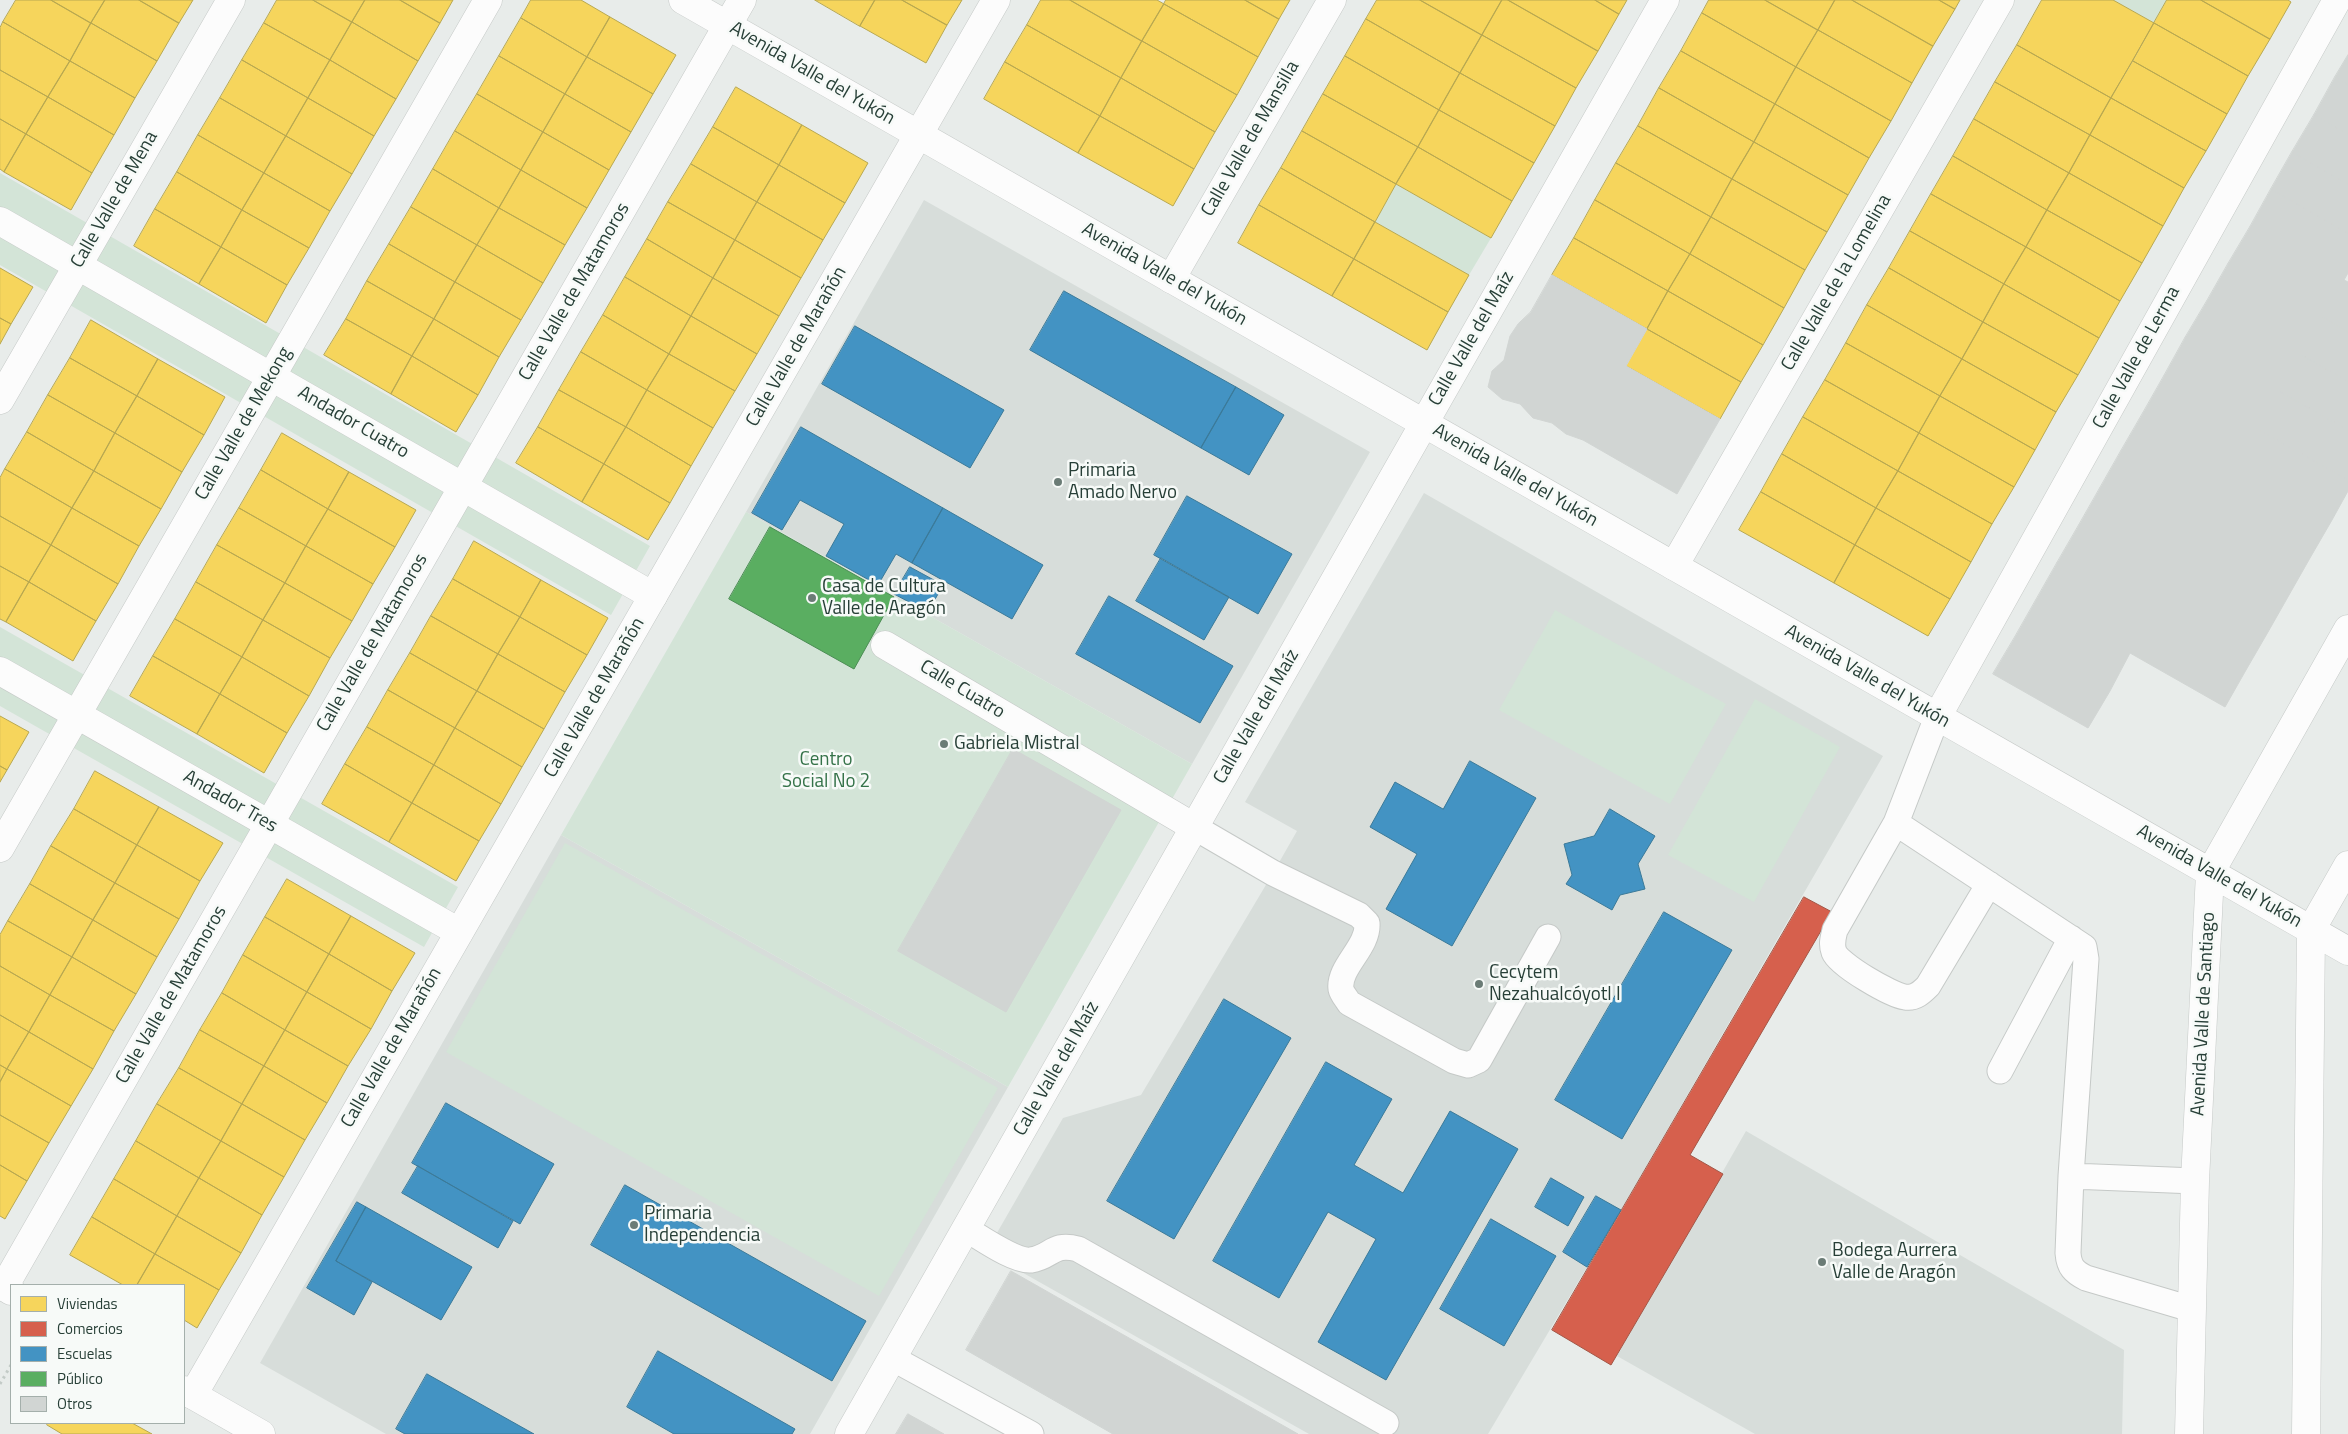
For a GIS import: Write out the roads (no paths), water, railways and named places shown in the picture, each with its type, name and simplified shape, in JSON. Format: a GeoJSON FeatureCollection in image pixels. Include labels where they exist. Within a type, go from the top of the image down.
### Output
{"type":"FeatureCollection","features":[{"type":"Feature","properties":{"kind":"street","name":"Calle Valle de Mena"},"geometry":{"type":"LineString","coordinates":[[0,400],[231,0]]}},
{"type":"Feature","properties":{"kind":"street","name":"Calle Valle de Mekong"},"geometry":{"type":"LineString","coordinates":[[0,848],[488,0]]}},
{"type":"Feature","properties":{"kind":"street","name":"Avenida Valle del Yukón"},"geometry":{"type":"LineString","coordinates":[[683,0],[2348,951]]}},
{"type":"Feature","properties":{"kind":"street","name":"Calle Valle de Matamoros"},"geometry":{"type":"LineString","coordinates":[[5,1287],[742,0]]}},
{"type":"Feature","properties":{"kind":"street","name":"Calle Valle de Marañón"},"geometry":{"type":"LineString","coordinates":[[188,1392],[460,932],[996,0]]}},
{"type":"Feature","properties":{"kind":"street","name":"Calle Valle de Mansilla"},"geometry":{"type":"LineString","coordinates":[[1171,279],[1332,0]]}},
{"type":"Feature","properties":{"kind":"street","name":"Calle Valle del Maíz"},"geometry":{"type":"LineString","coordinates":[[849,1434],[1665,0]]}},
{"type":"Feature","properties":{"kind":"street","name":"Calle Valle de la Lomelina"},"geometry":{"type":"LineString","coordinates":[[1674,566],[2000,0]]}},
{"type":"Feature","properties":{"kind":"street","name":"Calle Valle de Lerma"},"geometry":{"type":"LineString","coordinates":[[1937,717],[2337,0]]}},
{"type":"Feature","properties":{"kind":"street","name":"Andador Cuatro"},"geometry":{"type":"LineString","coordinates":[[0,221],[653,596]]}},
{"type":"Feature","properties":{"kind":"street","name":"Avenida Valle de Santiago"},"geometry":{"type":"LineString","coordinates":[[2189,1434],[2195,1181],[2210,873],[2348,629]]}},
{"type":"Feature","properties":{"kind":"street","name":"Calle Cuatro"},"geometry":{"type":"LineString","coordinates":[[885,645],[1194,827]]}},
{"type":"Feature","properties":{"kind":"street","name":"Andador Tres"},"geometry":{"type":"LineString","coordinates":[[0,671],[460,932]]}},
{"type":"Feature","properties":{"kind":"street"},"geometry":{"type":"LineString","coordinates":[[2306,1434],[2311,930],[2348,865]]}},
{"type":"Feature","properties":{"kind":"street"},"geometry":{"type":"LineString","coordinates":[[188,1392],[261,1434]]}},
{"type":"Feature","properties":{"kind":"lane"},"geometry":{"type":"LineString","coordinates":[[1937,717],[1896,822],[1835,930],[1832,942],[1835,954],[1843,963],[1894,994],[1907,998],[1919,994],[1928,986],[1989,884]]}},
{"type":"Feature","properties":{"kind":"lane"},"geometry":{"type":"LineString","coordinates":[[1896,822],[2084,947],[2086,959],[2071,1176],[2069,1265],[2076,1273],[2086,1278],[2191,1309]]}},
{"type":"Feature","properties":{"kind":"lane"},"geometry":{"type":"LineString","coordinates":[[1194,827],[1273,873],[1359,916],[1367,923],[1368,933],[1342,979],[1341,991],[1349,1003],[1454,1061],[1468,1065],[1479,1060],[1548,937]]}},
{"type":"Feature","properties":{"kind":"lane"},"geometry":{"type":"LineString","coordinates":[[2000,1071],[2071,938]]}},
{"type":"Feature","properties":{"kind":"lane"},"geometry":{"type":"LineString","coordinates":[[2071,1176],[2195,1181]]}},
{"type":"Feature","properties":{"kind":"lane"},"geometry":{"type":"LineString","coordinates":[[966,1229],[1017,1258],[1029,1261],[1041,1258],[1054,1249],[1066,1246],[1078,1249],[1386,1423]]}},
{"type":"Feature","properties":{"kind":"lane"},"geometry":{"type":"LineString","coordinates":[[892,1358],[1031,1434]]}},
{"type":"Feature","properties":{"kind":"place","name":"Primaria Amado Nervo"},"geometry":{"type":"Point","coordinates":[1058,482]}},
{"type":"Feature","properties":{"kind":"place","name":"Casa de Cultura Valle de Aragón"},"geometry":{"type":"Point","coordinates":[812,598]}},
{"type":"Feature","properties":{"kind":"place","name":"Gabriela Mistral"},"geometry":{"type":"Point","coordinates":[944,744]}},
{"type":"Feature","properties":{"kind":"place","name":"Cecytem Nezahualcóyotl I"},"geometry":{"type":"Point","coordinates":[1479,984]}},
{"type":"Feature","properties":{"kind":"place","name":"Primaria Independencia"},"geometry":{"type":"Point","coordinates":[634,1225]}},
{"type":"Feature","properties":{"kind":"place","name":"Bodega Aurrera Valle de Aragón"},"geometry":{"type":"Point","coordinates":[1822,1262]}},
{"type":"Feature","properties":{"kind":"park label","name":"Centro Social No 2"},"geometry":{"type":"Point","coordinates":[826,771]}}]}
